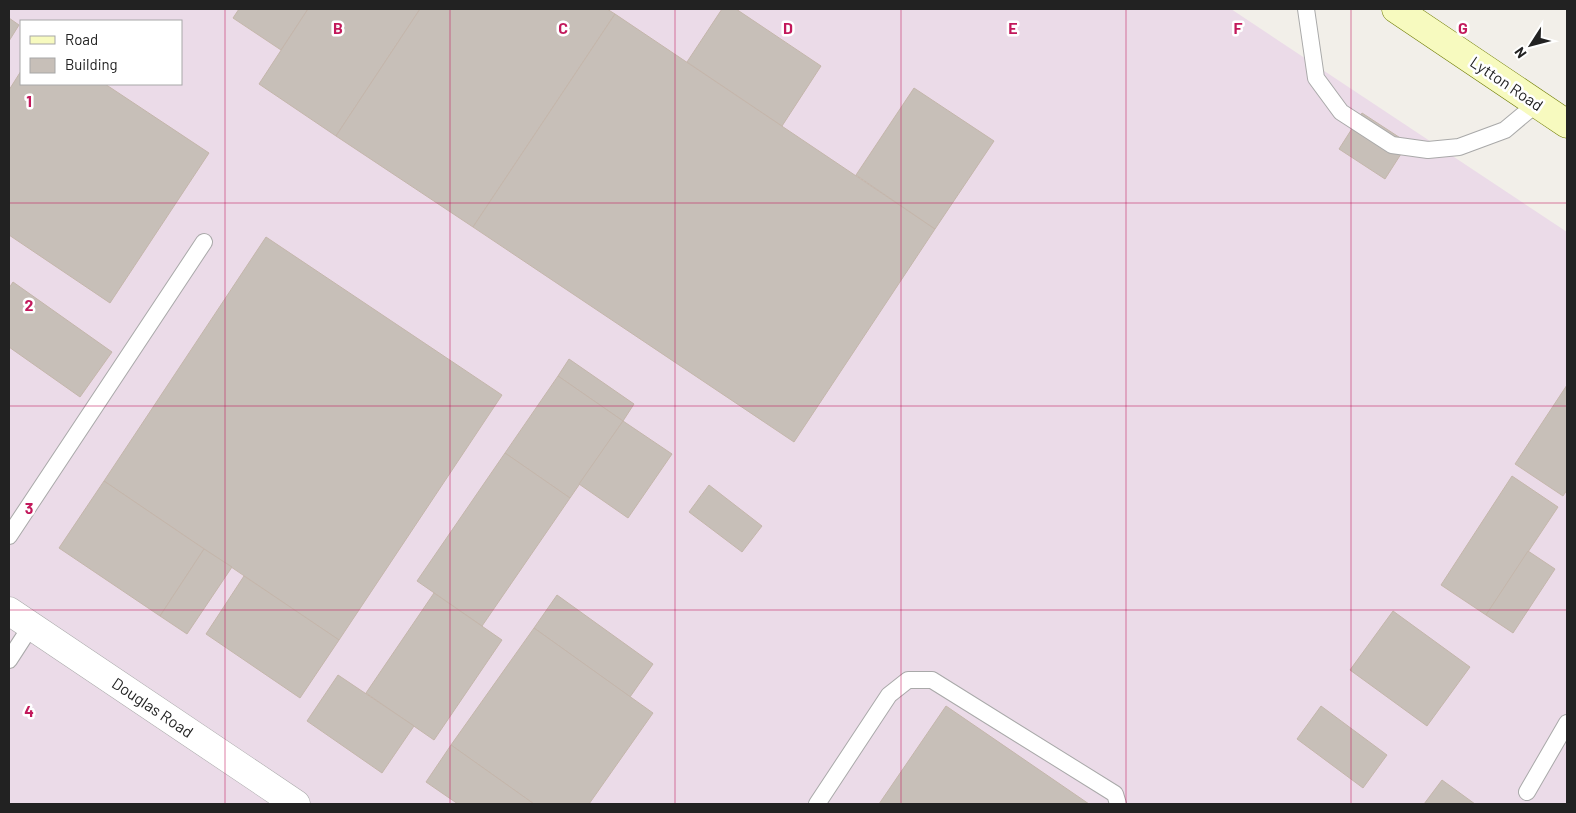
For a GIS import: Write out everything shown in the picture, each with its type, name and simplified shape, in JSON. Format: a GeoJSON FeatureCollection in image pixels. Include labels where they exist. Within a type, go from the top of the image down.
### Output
{"type":"FeatureCollection","features":[{"type":"Feature","properties":{"kind":"main road","name":"Lytton Road"},"geometry":{"type":"LineString","coordinates":[[1396,9],[1567,124]]}},
{"type":"Feature","properties":{"kind":"street","name":"Douglas Road"},"geometry":{"type":"LineString","coordinates":[[9,610],[296,804]]}},
{"type":"Feature","properties":{"kind":"lane"},"geometry":{"type":"LineString","coordinates":[[1306,9],[1316,78],[1341,112],[1392,145],[1428,150],[1459,147],[1505,130],[1536,104]]}},
{"type":"Feature","properties":{"kind":"lane"},"geometry":{"type":"LineString","coordinates":[[9,536],[204,242]]}},
{"type":"Feature","properties":{"kind":"lane"},"geometry":{"type":"LineString","coordinates":[[9,660],[31,626]]}},
{"type":"Feature","properties":{"kind":"lane"},"geometry":{"type":"LineString","coordinates":[[817,804],[889,695],[908,680],[932,680],[1115,794],[1118,804]]}},
{"type":"Feature","properties":{"kind":"lane"},"geometry":{"type":"LineString","coordinates":[[1527,792],[1567,723]]}},
{"type":"Feature","properties":{"kind":"shaded area"},"geometry":{"type":"Polygon","coordinates":[[[9,9],[1231,9],[1567,232],[1567,804],[9,804],[9,9]]]}},
{"type":"Feature","properties":{"kind":"building"},"geometry":{"type":"Polygon","coordinates":[[[239,9],[308,9],[281,50],[233,18],[239,9]]]}},
{"type":"Feature","properties":{"kind":"building"},"geometry":{"type":"Polygon","coordinates":[[[308,9],[420,9],[336,136],[259,84],[308,9]]]}},
{"type":"Feature","properties":{"kind":"building"},"geometry":{"type":"Polygon","coordinates":[[[420,9],[607,9],[615,14],[473,227],[336,136],[420,9]]]}},
{"type":"Feature","properties":{"kind":"building"},"geometry":{"type":"Polygon","coordinates":[[[722,9],[736,9],[821,66],[782,126],[687,62],[722,9]]]}},
{"type":"Feature","properties":{"kind":"building"},"geometry":{"type":"Polygon","coordinates":[[[615,14],[935,229],[794,442],[473,227],[615,14]]]}},
{"type":"Feature","properties":{"kind":"building"},"geometry":{"type":"Polygon","coordinates":[[[9,18],[19,25],[9,41],[9,18]]]}},
{"type":"Feature","properties":{"kind":"building"},"geometry":{"type":"Polygon","coordinates":[[[20,73],[20,85],[107,85],[209,153],[110,303],[9,235],[9,90],[20,73]]]}},
{"type":"Feature","properties":{"kind":"building"},"geometry":{"type":"Polygon","coordinates":[[[914,88],[994,141],[935,229],[856,175],[914,88]]]}},
{"type":"Feature","properties":{"kind":"building"},"geometry":{"type":"Polygon","coordinates":[[[1362,113],[1408,143],[1385,179],[1339,149],[1362,113]]]}},
{"type":"Feature","properties":{"kind":"building"},"geometry":{"type":"Polygon","coordinates":[[[266,237],[502,395],[339,640],[104,481],[266,237]]]}},
{"type":"Feature","properties":{"kind":"building"},"geometry":{"type":"Polygon","coordinates":[[[13,282],[112,352],[80,397],[9,347],[9,288],[13,282]]]}},
{"type":"Feature","properties":{"kind":"building"},"geometry":{"type":"Polygon","coordinates":[[[569,359],[634,404],[623,421],[558,376],[569,359]]]}},
{"type":"Feature","properties":{"kind":"building"},"geometry":{"type":"Polygon","coordinates":[[[558,376],[623,421],[570,498],[505,453],[558,376]]]}},
{"type":"Feature","properties":{"kind":"building"},"geometry":{"type":"Polygon","coordinates":[[[1567,385],[1567,490],[1563,496],[1515,464],[1567,385]]]}},
{"type":"Feature","properties":{"kind":"building"},"geometry":{"type":"Polygon","coordinates":[[[623,421],[672,454],[628,518],[579,484],[623,421]]]}},
{"type":"Feature","properties":{"kind":"building"},"geometry":{"type":"Polygon","coordinates":[[[505,453],[570,498],[482,626],[417,581],[505,453]]]}},
{"type":"Feature","properties":{"kind":"building"},"geometry":{"type":"Polygon","coordinates":[[[1512,476],[1558,507],[1486,615],[1441,585],[1512,476]]]}},
{"type":"Feature","properties":{"kind":"building"},"geometry":{"type":"Polygon","coordinates":[[[104,481],[204,549],[160,616],[59,548],[104,481]]]}},
{"type":"Feature","properties":{"kind":"building"},"geometry":{"type":"Polygon","coordinates":[[[709,485],[762,526],[742,552],[689,512],[709,485]]]}},
{"type":"Feature","properties":{"kind":"building"},"geometry":{"type":"Polygon","coordinates":[[[204,549],[232,567],[187,634],[160,616],[204,549]]]}},
{"type":"Feature","properties":{"kind":"building"},"geometry":{"type":"Polygon","coordinates":[[[1528,551],[1555,569],[1513,633],[1486,615],[1528,551]]]}},
{"type":"Feature","properties":{"kind":"building"},"geometry":{"type":"Polygon","coordinates":[[[244,576],[339,640],[300,698],[206,634],[244,576]]]}},
{"type":"Feature","properties":{"kind":"building"},"geometry":{"type":"Polygon","coordinates":[[[434,593],[502,640],[434,740],[366,693],[434,593]]]}},
{"type":"Feature","properties":{"kind":"building"},"geometry":{"type":"Polygon","coordinates":[[[557,595],[653,664],[630,697],[534,628],[557,595]]]}},
{"type":"Feature","properties":{"kind":"building"},"geometry":{"type":"Polygon","coordinates":[[[1393,611],[1470,667],[1427,726],[1350,670],[1393,611]]]}},
{"type":"Feature","properties":{"kind":"building"},"geometry":{"type":"Polygon","coordinates":[[[534,628],[653,713],[589,804],[534,804],[451,745],[534,628]]]}},
{"type":"Feature","properties":{"kind":"building"},"geometry":{"type":"Polygon","coordinates":[[[338,675],[414,726],[382,773],[307,721],[338,675]]]}},
{"type":"Feature","properties":{"kind":"building"},"geometry":{"type":"Polygon","coordinates":[[[946,706],[1089,804],[879,804],[946,706]]]}},
{"type":"Feature","properties":{"kind":"building"},"geometry":{"type":"Polygon","coordinates":[[[1321,706],[1387,755],[1363,788],[1297,739],[1321,706]]]}},
{"type":"Feature","properties":{"kind":"building"},"geometry":{"type":"Polygon","coordinates":[[[451,745],[534,804],[458,804],[426,782],[451,745]]]}},
{"type":"Feature","properties":{"kind":"building"},"geometry":{"type":"Polygon","coordinates":[[[1442,780],[1475,804],[1424,804],[1442,780]]]}}]}
